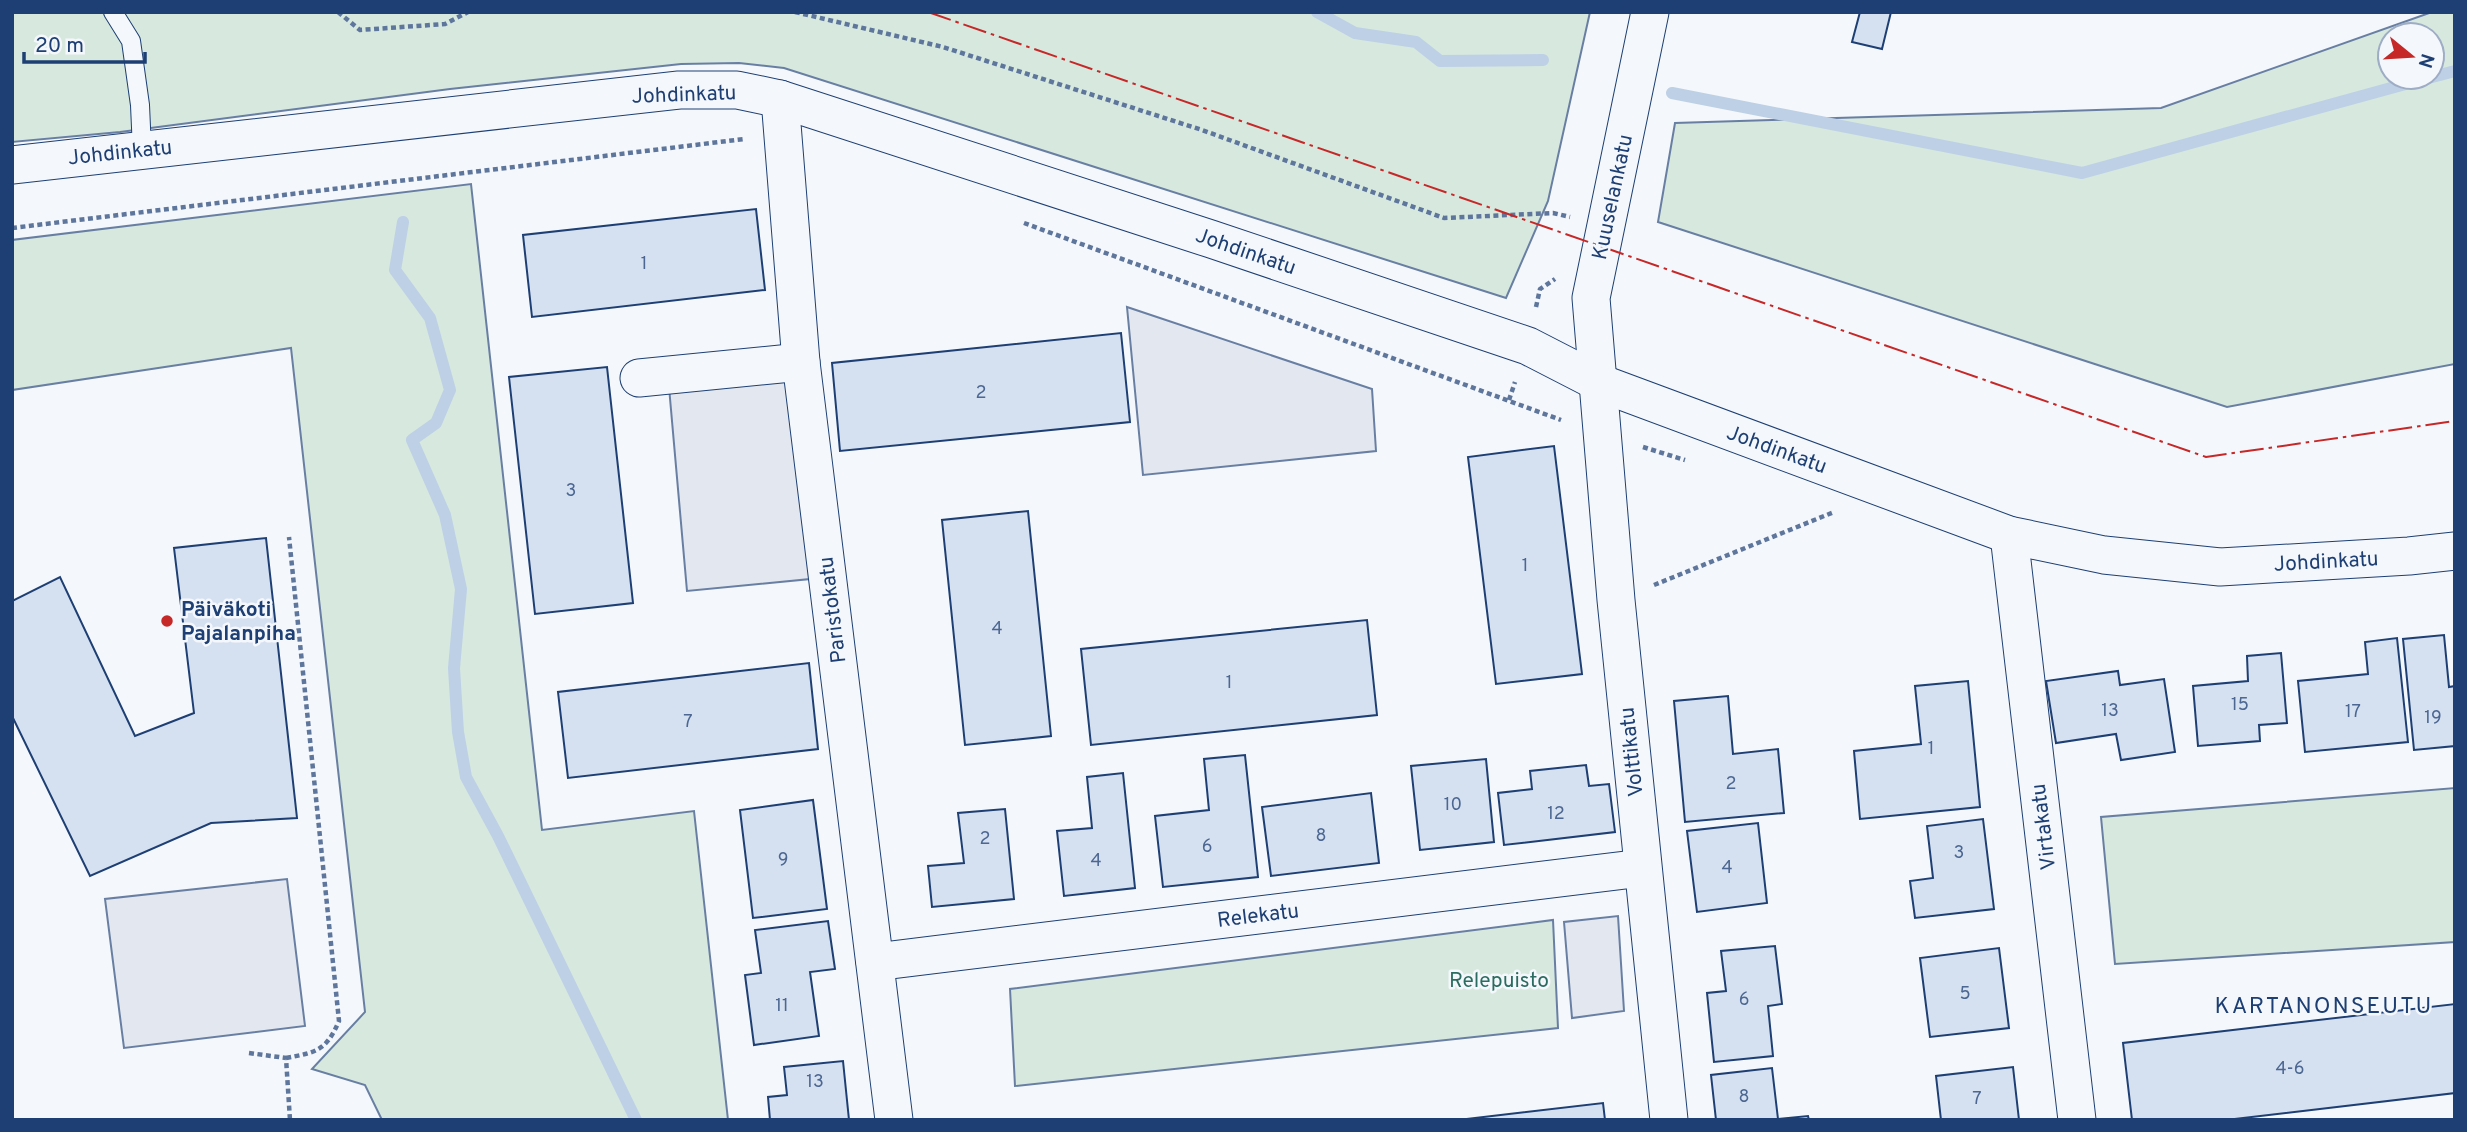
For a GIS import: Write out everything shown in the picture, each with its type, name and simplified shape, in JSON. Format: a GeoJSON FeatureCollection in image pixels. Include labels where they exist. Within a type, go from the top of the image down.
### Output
{"type":"FeatureCollection","features":[{"type":"Feature","properties":{"kind":"street","name":"Kuuselankatu"},"geometry":{"type":"LineString","coordinates":[[1600,383],[1591,298],[1650,12]]}},
{"type":"Feature","properties":{"kind":"street","name":"Johdinkatu"},"geometry":{"type":"LineString","coordinates":[[12,165],[679,90],[737,90],[780,99],[1528,346],[1600,383],[2009,535],[2104,555],[2220,567],[2455,551]]}},
{"type":"Feature","properties":{"kind":"street","name":"Paristokatu"},"geometry":{"type":"LineString","coordinates":[[780,99],[802,362],[894,1120]]}},
{"type":"Feature","properties":{"kind":"street"},"geometry":{"type":"LineString","coordinates":[[639,378],[802,362]]}},
{"type":"Feature","properties":{"kind":"street","name":"Volttikatu"},"geometry":{"type":"LineString","coordinates":[[1600,383],[1601,435],[1616,600],[1669,1120]]}},
{"type":"Feature","properties":{"kind":"street","name":"Virtakatu"},"geometry":{"type":"LineString","coordinates":[[2009,535],[2077,1120]]}},
{"type":"Feature","properties":{"kind":"street","name":"Relekatu"},"geometry":{"type":"LineString","coordinates":[[874,962],[1642,868]]}},
{"type":"Feature","properties":{"kind":"lane"},"geometry":{"type":"LineString","coordinates":[[113,12],[131,41],[140,105],[142,150]]}},
{"type":"Feature","properties":{"kind":"path"},"geometry":{"type":"LineString","coordinates":[[338,12],[360,30],[445,24],[468,12]]}},
{"type":"Feature","properties":{"kind":"path"},"geometry":{"type":"LineString","coordinates":[[795,12],[943,47],[1202,130],[1444,218],[1553,214],[1580,219]]}},
{"type":"Feature","properties":{"kind":"path"},"geometry":{"type":"LineString","coordinates":[[12,228],[782,134]]}},
{"type":"Feature","properties":{"kind":"path"},"geometry":{"type":"LineString","coordinates":[[1016,220],[1601,435],[1691,461]]}},
{"type":"Feature","properties":{"kind":"path"},"geometry":{"type":"LineString","coordinates":[[1616,600],[1845,508]]}},
{"type":"Feature","properties":{"kind":"path"},"geometry":{"type":"LineString","coordinates":[[249,1053],[286,1058],[317,1051],[331,1040],[339,1021],[289,537]]}},
{"type":"Feature","properties":{"kind":"path"},"geometry":{"type":"LineString","coordinates":[[286,1058],[290,1120]]}},
{"type":"Feature","properties":{"kind":"green space"},"geometry":{"type":"Polygon","coordinates":[[[12,12],[1590,12],[1548,201],[1506,298],[784,68],[739,63],[681,64],[450,89],[120,132],[12,142],[12,12]]]}},
{"type":"Feature","properties":{"kind":"green space"},"geometry":{"type":"Polygon","coordinates":[[[2432,12],[2455,12],[2455,364],[2227,407],[1658,222],[1675,123],[2161,108],[2376,32],[2376,91],[2446,91],[2446,21],[2407,21],[2432,12]]]}},
{"type":"Feature","properties":{"kind":"green space"},"geometry":{"type":"Polygon","coordinates":[[[471,184],[542,830],[694,811],[728,1120],[382,1120],[365,1085],[312,1069],[365,1012],[291,348],[12,390],[12,240],[471,184]]]}},
{"type":"Feature","properties":{"kind":"green space"},"geometry":{"type":"Polygon","coordinates":[[[2455,788],[2455,942],[2115,964],[2101,817],[2455,788]]]}},
{"type":"Feature","properties":{"kind":"green space","name":"Relepuisto"},"geometry":{"type":"Polygon","coordinates":[[[1553,920],[1558,1028],[1015,1086],[1010,989],[1553,920]]]}},
{"type":"Feature","properties":{"kind":"shaded area"},"geometry":{"type":"Polygon","coordinates":[[[1127,307],[1372,389],[1376,451],[1143,475],[1127,307]]]}},
{"type":"Feature","properties":{"kind":"shaded area"},"geometry":{"type":"Polygon","coordinates":[[[791,375],[810,579],[687,591],[669,387],[791,375]]]}},
{"type":"Feature","properties":{"kind":"shaded area"},"geometry":{"type":"Polygon","coordinates":[[[287,879],[305,1026],[124,1048],[105,899],[287,879]]]}},
{"type":"Feature","properties":{"kind":"shaded area"},"geometry":{"type":"Polygon","coordinates":[[[1618,916],[1624,1011],[1572,1018],[1564,922],[1618,916]]]}},
{"type":"Feature","properties":{"kind":"building"},"geometry":{"type":"Polygon","coordinates":[[[1860,12],[1891,12],[1882,49],[1852,42],[1860,12]]]}},
{"type":"Feature","properties":{"kind":"building"},"geometry":{"type":"Polygon","coordinates":[[[756,209],[765,290],[532,317],[523,235],[756,209]]]}},
{"type":"Feature","properties":{"kind":"building"},"geometry":{"type":"Polygon","coordinates":[[[1121,333],[1130,422],[840,451],[832,363],[1121,333]]]}},
{"type":"Feature","properties":{"kind":"building"},"geometry":{"type":"Polygon","coordinates":[[[607,367],[633,603],[535,614],[509,377],[607,367]]]}},
{"type":"Feature","properties":{"kind":"building"},"geometry":{"type":"Polygon","coordinates":[[[1554,446],[1582,674],[1496,684],[1468,457],[1554,446]]]}},
{"type":"Feature","properties":{"kind":"building"},"geometry":{"type":"Polygon","coordinates":[[[1028,511],[1051,736],[965,745],[942,520],[1028,511]]]}},
{"type":"Feature","properties":{"kind":"building"},"geometry":{"type":"Polygon","coordinates":[[[266,538],[297,818],[211,823],[90,876],[12,716],[12,601],[60,577],[135,736],[194,713],[174,548],[266,538]]]}},
{"type":"Feature","properties":{"kind":"building"},"geometry":{"type":"Polygon","coordinates":[[[1367,620],[1377,715],[1091,745],[1081,649],[1367,620]]]}},
{"type":"Feature","properties":{"kind":"building"},"geometry":{"type":"Polygon","coordinates":[[[2444,635],[2449,687],[2455,686],[2455,746],[2414,750],[2403,639],[2444,635]]]}},
{"type":"Feature","properties":{"kind":"building"},"geometry":{"type":"Polygon","coordinates":[[[2397,638],[2408,742],[2305,752],[2298,681],[2368,674],[2365,642],[2397,638]]]}},
{"type":"Feature","properties":{"kind":"building"},"geometry":{"type":"Polygon","coordinates":[[[2281,653],[2287,723],[2259,725],[2260,741],[2198,746],[2193,686],[2248,681],[2247,656],[2281,653]]]}},
{"type":"Feature","properties":{"kind":"building"},"geometry":{"type":"Polygon","coordinates":[[[809,663],[818,749],[568,778],[558,692],[809,663]]]}},
{"type":"Feature","properties":{"kind":"building"},"geometry":{"type":"Polygon","coordinates":[[[2118,671],[2120,685],[2164,679],[2175,752],[2121,760],[2116,734],[2056,743],[2046,681],[2118,671]]]}},
{"type":"Feature","properties":{"kind":"building"},"geometry":{"type":"Polygon","coordinates":[[[1968,681],[1980,807],[1860,819],[1854,751],[1921,744],[1915,686],[1968,681]]]}},
{"type":"Feature","properties":{"kind":"building"},"geometry":{"type":"Polygon","coordinates":[[[1728,696],[1733,754],[1778,749],[1784,813],[1685,822],[1674,701],[1728,696]]]}},
{"type":"Feature","properties":{"kind":"building"},"geometry":{"type":"Polygon","coordinates":[[[1245,755],[1258,877],[1163,887],[1155,816],[1209,810],[1204,759],[1245,755]]]}},
{"type":"Feature","properties":{"kind":"building"},"geometry":{"type":"Polygon","coordinates":[[[1486,759],[1494,842],[1420,850],[1411,766],[1486,759]]]}},
{"type":"Feature","properties":{"kind":"building"},"geometry":{"type":"Polygon","coordinates":[[[1586,765],[1589,786],[1609,784],[1615,832],[1504,845],[1498,793],[1532,789],[1530,771],[1586,765]]]}},
{"type":"Feature","properties":{"kind":"building"},"geometry":{"type":"Polygon","coordinates":[[[1123,773],[1135,888],[1064,896],[1057,831],[1092,828],[1087,777],[1123,773]]]}},
{"type":"Feature","properties":{"kind":"building"},"geometry":{"type":"Polygon","coordinates":[[[1371,793],[1379,863],[1271,876],[1262,807],[1371,793]]]}},
{"type":"Feature","properties":{"kind":"building"},"geometry":{"type":"Polygon","coordinates":[[[813,800],[827,909],[753,918],[740,810],[813,800]]]}},
{"type":"Feature","properties":{"kind":"building"},"geometry":{"type":"Polygon","coordinates":[[[1005,809],[1014,899],[932,907],[928,866],[964,863],[958,813],[1005,809]]]}},
{"type":"Feature","properties":{"kind":"building"},"geometry":{"type":"Polygon","coordinates":[[[1983,819],[1994,909],[1915,918],[1910,881],[1933,878],[1927,826],[1983,819]]]}},
{"type":"Feature","properties":{"kind":"building"},"geometry":{"type":"Polygon","coordinates":[[[1758,823],[1767,903],[1697,912],[1687,831],[1758,823]]]}},
{"type":"Feature","properties":{"kind":"building"},"geometry":{"type":"Polygon","coordinates":[[[828,921],[835,969],[810,972],[819,1036],[754,1045],[745,975],[761,973],[755,930],[828,921]]]}},
{"type":"Feature","properties":{"kind":"building"},"geometry":{"type":"Polygon","coordinates":[[[1775,946],[1782,1004],[1768,1006],[1773,1056],[1714,1062],[1707,993],[1726,991],[1721,951],[1775,946]]]}},
{"type":"Feature","properties":{"kind":"building"},"geometry":{"type":"Polygon","coordinates":[[[1999,948],[2009,1028],[1930,1037],[1920,958],[1999,948]]]}},
{"type":"Feature","properties":{"kind":"building"},"geometry":{"type":"Polygon","coordinates":[[[2455,1004],[2455,1093],[2226,1120],[2132,1120],[2123,1043],[2455,1004]]]}},
{"type":"Feature","properties":{"kind":"building"},"geometry":{"type":"Polygon","coordinates":[[[843,1061],[849,1120],[770,1120],[768,1097],[787,1095],[784,1067],[843,1061]]]}},
{"type":"Feature","properties":{"kind":"building"},"geometry":{"type":"Polygon","coordinates":[[[2013,1067],[2019,1120],[1941,1120],[1936,1076],[2013,1067]]]}},
{"type":"Feature","properties":{"kind":"building"},"geometry":{"type":"Polygon","coordinates":[[[1772,1068],[1778,1119],[1808,1116],[1809,1120],[1716,1120],[1711,1075],[1772,1068]]]}},
{"type":"Feature","properties":{"kind":"building"},"geometry":{"type":"Polygon","coordinates":[[[1603,1103],[1605,1120],[1458,1120],[1603,1103]]]}},
{"type":"Feature","properties":{"kind":"waterway"},"geometry":{"type":"LineString","coordinates":[[1317,12],[1355,33],[1416,42],[1440,61],[1543,60]]}},
{"type":"Feature","properties":{"kind":"waterway"},"geometry":{"type":"LineString","coordinates":[[2446,73],[2455,71]]}},
{"type":"Feature","properties":{"kind":"waterway"},"geometry":{"type":"LineString","coordinates":[[1672,93],[2082,173],[2380,91]]}},
{"type":"Feature","properties":{"kind":"waterway"},"geometry":{"type":"LineString","coordinates":[[403,222],[395,270],[430,318],[450,390],[436,423],[412,440],[445,515],[461,589],[454,668],[458,732],[466,777],[498,836],[636,1120]]}},
{"type":"Feature","properties":{"kind":"power"},"geometry":{"type":"LineString","coordinates":[[928,12],[2206,457],[2455,421]]}},
{"type":"Feature","properties":{"kind":"place","name":"Päiväkoti Pajalanpiha"},"geometry":{"type":"Point","coordinates":[167,621]}},
{"type":"Feature","properties":{"kind":"district","name":"KARTANONSEUTU"},"geometry":{"type":"Point","coordinates":[2324,1005]}}]}
